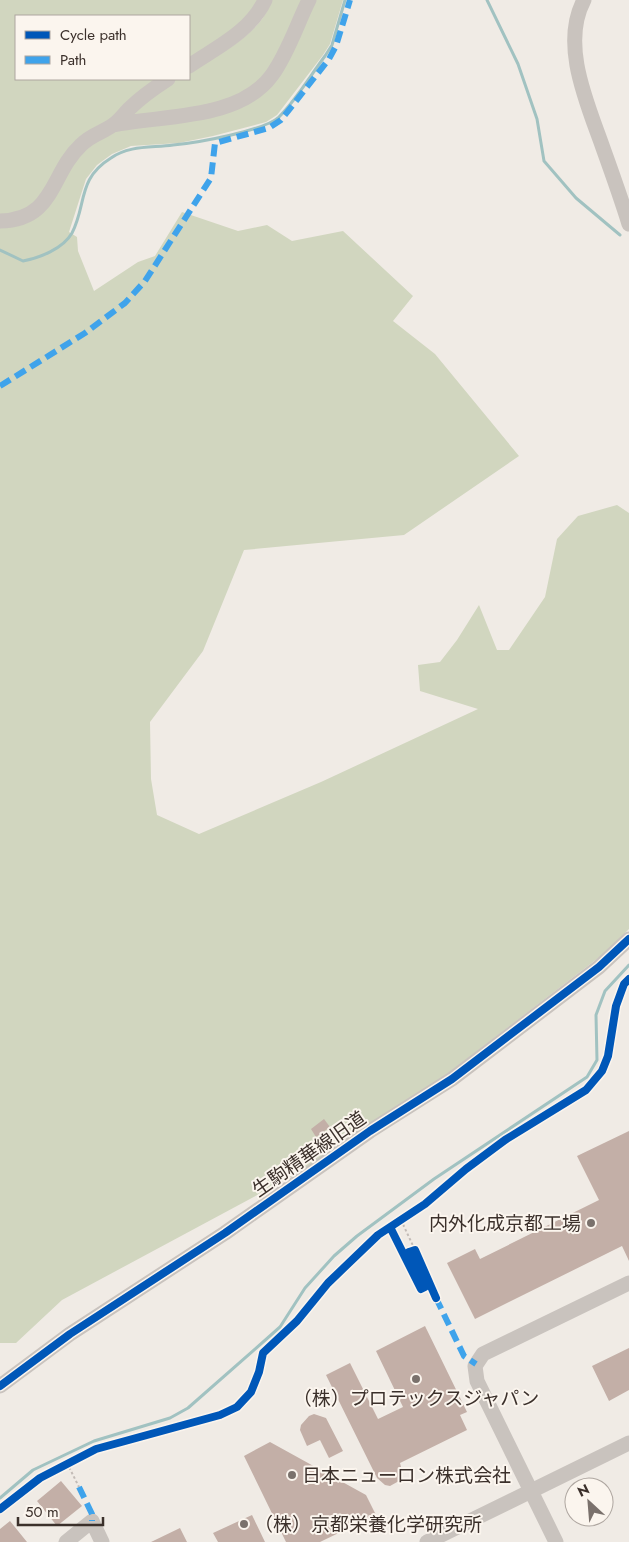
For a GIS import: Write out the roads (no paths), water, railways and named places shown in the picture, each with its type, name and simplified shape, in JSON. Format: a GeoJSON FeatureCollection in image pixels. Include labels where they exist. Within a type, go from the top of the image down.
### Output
{"type":"FeatureCollection","features":[{"type":"Feature","properties":{"kind":"street"},"geometry":{"type":"LineString","coordinates":[[190,65],[244,29],[256,16],[265,0]]}},
{"type":"Feature","properties":{"kind":"street"},"geometry":{"type":"LineString","coordinates":[[0,221],[18,219],[40,207],[51,194],[65,164],[79,146],[94,134],[113,125],[216,109],[244,100],[272,76],[309,0]]}},
{"type":"Feature","properties":{"kind":"street"},"geometry":{"type":"LineString","coordinates":[[584,0],[576,30],[578,72],[629,224]]}},
{"type":"Feature","properties":{"kind":"street"},"geometry":{"type":"LineString","coordinates":[[113,125],[138,101],[167,80]]}},
{"type":"Feature","properties":{"kind":"street","name":"生駒精華線旧道"},"geometry":{"type":"LineString","coordinates":[[0,1386],[70,1334],[225,1233],[370,1131],[452,1079],[599,967],[629,939]]}},
{"type":"Feature","properties":{"kind":"street"},"geometry":{"type":"LineString","coordinates":[[556,1542],[477,1381],[474,1372],[476,1364],[483,1354],[629,1283]]}},
{"type":"Feature","properties":{"kind":"street"},"geometry":{"type":"LineString","coordinates":[[427,1542],[629,1443]]}},
{"type":"Feature","properties":{"kind":"street"},"geometry":{"type":"LineString","coordinates":[[66,1542],[92,1522],[102,1542]]}},
{"type":"Feature","properties":{"kind":"waterway"},"geometry":{"type":"LineString","coordinates":[[0,250],[23,261],[36,258],[63,244],[72,233],[77,222],[84,192],[93,174],[100,166],[118,154],[133,149],[184,144],[229,136],[259,127],[279,117],[298,95],[332,45],[345,0]]}},
{"type":"Feature","properties":{"kind":"waterway"},"geometry":{"type":"LineString","coordinates":[[487,0],[518,64],[537,119],[544,161],[576,198],[620,235]]}},
{"type":"Feature","properties":{"kind":"waterway"},"geometry":{"type":"LineString","coordinates":[[0,1498],[33,1470],[94,1441],[170,1418],[188,1408],[280,1327],[305,1288],[334,1256],[357,1236],[434,1179],[587,1077],[597,1060],[596,1015],[605,991],[629,965]]}},
{"type":"Feature","properties":{"kind":"place","name":"内外化成京都工場"},"geometry":{"type":"Point","coordinates":[591,1223]}},
{"type":"Feature","properties":{"kind":"place","name":"（株）プロテックスジャパン"},"geometry":{"type":"Point","coordinates":[416,1379]}},
{"type":"Feature","properties":{"kind":"place","name":"日本ニューロン株式会社"},"geometry":{"type":"Point","coordinates":[292,1475]}},
{"type":"Feature","properties":{"kind":"place","name":"（株）京都栄養化学研究所"},"geometry":{"type":"Point","coordinates":[244,1524]}}]}
